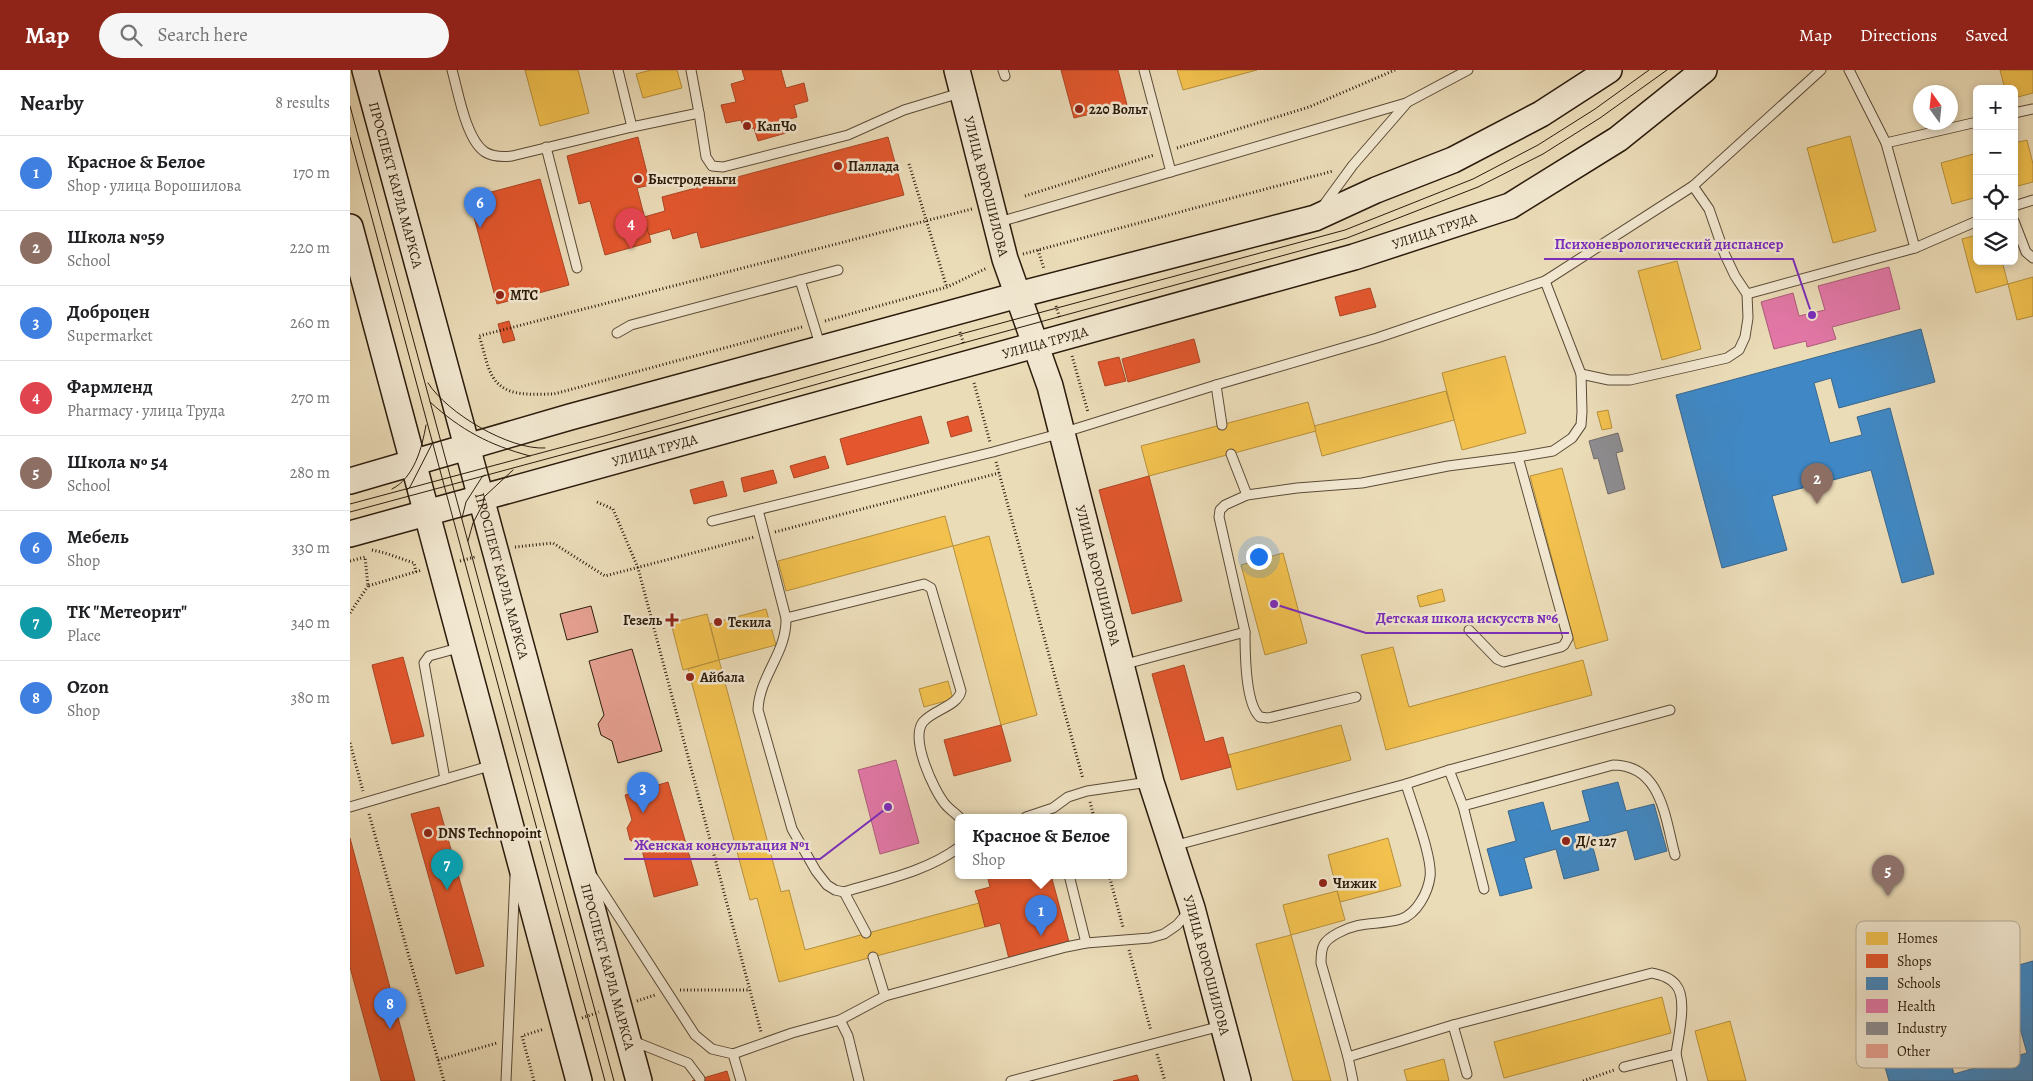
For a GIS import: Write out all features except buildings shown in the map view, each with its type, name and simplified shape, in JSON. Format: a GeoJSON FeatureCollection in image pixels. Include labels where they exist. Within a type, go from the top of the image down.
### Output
{"type":"FeatureCollection","features":[{"type":"Feature","properties":{"kind":"main road","name":"ПРОСПЕКТ КАРЛА МАРКСА"},"geometry":{"type":"LineString","coordinates":[[365,70],[639,1081]]}},
{"type":"Feature","properties":{"kind":"main road"},"geometry":{"type":"LineString","coordinates":[[350,481],[466,446],[821,348],[1315,218],[1376,190],[1453,160],[1542,114],[1609,70]]}},
{"type":"Feature","properties":{"kind":"main road","name":"УЛИЦА ТРУДА"},"geometry":{"type":"LineString","coordinates":[[357,542],[426,513],[1354,257],[1510,206],[1618,139],[1704,70]]}},
{"type":"Feature","properties":{"kind":"main road","name":"УЛИЦА ВОРОШИЛОВА"},"geometry":{"type":"LineString","coordinates":[[960,81],[1005,259],[1050,386],[1152,782],[1192,908],[1238,1081]]}},
{"type":"Feature","properties":{"kind":"main road"},"geometry":{"type":"LineString","coordinates":[[350,227],[426,513],[428,569],[462,647],[579,1081]]}},
{"type":"Feature","properties":{"kind":"lane"},"geometry":{"type":"LineString","coordinates":[[452,70],[470,131],[476,144],[486,152],[498,157],[512,156],[699,113]]}},
{"type":"Feature","properties":{"kind":"lane"},"geometry":{"type":"LineString","coordinates":[[618,70],[632,127]]}},
{"type":"Feature","properties":{"kind":"lane"},"geometry":{"type":"LineString","coordinates":[[691,70],[706,157],[712,166],[723,167],[848,135],[904,110],[960,81]]}},
{"type":"Feature","properties":{"kind":"lane"},"geometry":{"type":"LineString","coordinates":[[1144,70],[1171,172]]}},
{"type":"Feature","properties":{"kind":"lane"},"geometry":{"type":"LineString","coordinates":[[996,223],[1406,104],[1468,70]]}},
{"type":"Feature","properties":{"kind":"lane"},"geometry":{"type":"LineString","coordinates":[[712,521],[993,452],[1062,433],[1377,338],[1545,281],[1693,186],[1821,70]]}},
{"type":"Feature","properties":{"kind":"lane"},"geometry":{"type":"LineString","coordinates":[[1849,70],[1886,143],[1915,248]]}},
{"type":"Feature","properties":{"kind":"lane"},"geometry":{"type":"LineString","coordinates":[[1315,218],[1353,165],[1406,104]]}},
{"type":"Feature","properties":{"kind":"lane"},"geometry":{"type":"LineString","coordinates":[[2018,112],[2033,109]]}},
{"type":"Feature","properties":{"kind":"lane"},"geometry":{"type":"LineString","coordinates":[[1886,143],[1973,123]]}},
{"type":"Feature","properties":{"kind":"lane"},"geometry":{"type":"LineString","coordinates":[[546,147],[578,268]]}},
{"type":"Feature","properties":{"kind":"lane"},"geometry":{"type":"LineString","coordinates":[[1581,374],[1609,380],[1630,380],[1727,358],[1739,350],[1745,337],[1748,318],[1747,294],[1724,255],[1709,209],[1693,186]]}},
{"type":"Feature","properties":{"kind":"lane"},"geometry":{"type":"LineString","coordinates":[[2018,205],[2033,200]]}},
{"type":"Feature","properties":{"kind":"lane"},"geometry":{"type":"LineString","coordinates":[[1747,294],[1915,248],[1973,223]]}},
{"type":"Feature","properties":{"kind":"lane"},"geometry":{"type":"LineString","coordinates":[[2018,231],[2026,252],[2033,258]]}},
{"type":"Feature","properties":{"kind":"lane"},"geometry":{"type":"LineString","coordinates":[[617,333],[632,325],[838,270]]}},
{"type":"Feature","properties":{"kind":"lane"},"geometry":{"type":"LineString","coordinates":[[800,280],[821,348]]}},
{"type":"Feature","properties":{"kind":"lane"},"geometry":{"type":"LineString","coordinates":[[1356,697],[1268,718],[1260,717],[1256,711],[1245,673],[1245,632],[1219,513],[1225,505],[1247,495],[1362,483],[1448,466],[1553,451],[1572,438],[1581,425],[1581,374],[1545,281]]}},
{"type":"Feature","properties":{"kind":"lane"},"geometry":{"type":"LineString","coordinates":[[1216,385],[1222,425]]}},
{"type":"Feature","properties":{"kind":"lane"},"geometry":{"type":"LineString","coordinates":[[1231,454],[1247,495]]}},
{"type":"Feature","properties":{"kind":"lane"},"geometry":{"type":"LineString","coordinates":[[1469,630],[1497,659],[1504,662],[1561,647],[1568,638],[1518,457]]}},
{"type":"Feature","properties":{"kind":"lane"},"geometry":{"type":"LineString","coordinates":[[758,510],[786,618],[783,644],[758,696],[758,710],[792,829],[816,871],[827,885],[835,890],[844,892],[920,869],[944,858],[955,850]]}},
{"type":"Feature","properties":{"kind":"lane"},"geometry":{"type":"LineString","coordinates":[[786,618],[924,584],[931,588],[961,691],[957,699],[923,722],[918,738],[931,782],[945,804],[957,814]]}},
{"type":"Feature","properties":{"kind":"lane"},"geometry":{"type":"LineString","coordinates":[[1122,665],[1245,632]]}},
{"type":"Feature","properties":{"kind":"lane"},"geometry":{"type":"LineString","coordinates":[[445,779],[424,663],[429,656],[462,647]]}},
{"type":"Feature","properties":{"kind":"lane"},"geometry":{"type":"LineString","coordinates":[[1173,846],[1406,784],[1450,770],[1670,710]]}},
{"type":"Feature","properties":{"kind":"lane"},"geometry":{"type":"LineString","coordinates":[[350,807],[493,765]]}},
{"type":"Feature","properties":{"kind":"lane"},"geometry":{"type":"LineString","coordinates":[[1462,806],[1613,765],[1623,765],[1634,768],[1646,776],[1654,785],[1660,796],[1675,855]]}},
{"type":"Feature","properties":{"kind":"lane"},"geometry":{"type":"LineString","coordinates":[[1450,770],[1462,806],[1484,889]]}},
{"type":"Feature","properties":{"kind":"lane"},"geometry":{"type":"LineString","coordinates":[[1054,813],[1068,797],[1086,791],[1152,782]]}},
{"type":"Feature","properties":{"kind":"lane"},"geometry":{"type":"LineString","coordinates":[[1353,1081],[1321,963],[1321,952],[1323,944],[1328,938],[1350,926],[1402,919],[1415,911],[1424,895],[1430,877],[1429,860],[1406,784]]}},
{"type":"Feature","properties":{"kind":"lane"},"geometry":{"type":"LineString","coordinates":[[506,1081],[516,851]]}},
{"type":"Feature","properties":{"kind":"lane"},"geometry":{"type":"LineString","coordinates":[[577,852],[695,1035],[712,1049],[733,1054],[840,1020],[885,996],[1086,943],[1150,938],[1164,934],[1177,925],[1192,908]]}},
{"type":"Feature","properties":{"kind":"lane"},"geometry":{"type":"LineString","coordinates":[[1070,879],[1086,943]]}},
{"type":"Feature","properties":{"kind":"lane"},"geometry":{"type":"LineString","coordinates":[[844,892],[866,933]]}},
{"type":"Feature","properties":{"kind":"lane"},"geometry":{"type":"LineString","coordinates":[[873,957],[885,996]]}},
{"type":"Feature","properties":{"kind":"lane"},"geometry":{"type":"LineString","coordinates":[[1348,1057],[1453,1025],[1652,973],[1663,975],[1671,980],[1677,985],[1680,992],[1681,1017],[1676,1054],[1682,1081]]}},
{"type":"Feature","properties":{"kind":"lane"},"geometry":{"type":"LineString","coordinates":[[840,1020],[848,1036],[859,1081]]}},
{"type":"Feature","properties":{"kind":"lane"},"geometry":{"type":"LineString","coordinates":[[1453,1025],[1467,1074]]}},
{"type":"Feature","properties":{"kind":"lane"},"geometry":{"type":"LineString","coordinates":[[1011,1081],[1224,1026]]}},
{"type":"Feature","properties":{"kind":"lane"},"geometry":{"type":"LineString","coordinates":[[627,1039],[688,1063],[700,1079]]}},
{"type":"Feature","properties":{"kind":"lane"},"geometry":{"type":"LineString","coordinates":[[733,1054],[741,1081]]}},
{"type":"Feature","properties":{"kind":"lane"},"geometry":{"type":"LineString","coordinates":[[1624,1067],[1676,1054]]}},
{"type":"Feature","properties":{"kind":"path"},"geometry":{"type":"LineString","coordinates":[[1025,196],[1309,107],[1395,70]]}},
{"type":"Feature","properties":{"kind":"path"},"geometry":{"type":"LineString","coordinates":[[909,164],[955,312],[1093,814]]}},
{"type":"Feature","properties":{"kind":"path"},"geometry":{"type":"LineString","coordinates":[[972,209],[480,336],[493,378],[505,389],[520,395],[554,394],[947,287],[1005,259],[1353,165]]}},
{"type":"Feature","properties":{"kind":"path"},"geometry":{"type":"LineString","coordinates":[[1072,356],[1091,423]]}},
{"type":"Feature","properties":{"kind":"path"},"geometry":{"type":"LineString","coordinates":[[368,586],[496,552],[527,545],[552,543],[605,576],[999,473]]}},
{"type":"Feature","properties":{"kind":"path"},"geometry":{"type":"LineString","coordinates":[[597,502],[613,509],[638,568],[764,1043]]}},
{"type":"Feature","properties":{"kind":"path"},"geometry":{"type":"LineString","coordinates":[[357,542],[428,569]]}},
{"type":"Feature","properties":{"kind":"path"},"geometry":{"type":"LineString","coordinates":[[350,561],[365,557],[368,586],[350,613]]}},
{"type":"Feature","properties":{"kind":"path"},"geometry":{"type":"LineString","coordinates":[[350,743],[444,1081]]}},
{"type":"Feature","properties":{"kind":"path"},"geometry":{"type":"LineString","coordinates":[[1110,879],[1164,1081]]}},
{"type":"Feature","properties":{"kind":"path"},"geometry":{"type":"LineString","coordinates":[[636,1001],[680,990],[750,990]]}},
{"type":"Feature","properties":{"kind":"path"},"geometry":{"type":"LineString","coordinates":[[579,1019],[604,1011]]}},
{"type":"Feature","properties":{"kind":"path"},"geometry":{"type":"LineString","coordinates":[[438,1060],[546,1028]]}},
{"type":"Feature","properties":{"kind":"path"},"geometry":{"type":"LineString","coordinates":[[522,1036],[534,1081]]}},
{"type":"Feature","properties":{"kind":"path"},"geometry":{"type":"LineString","coordinates":[[1583,1081],[1624,1067]]}},
{"type":"Feature","properties":{"kind":"tram line"},"geometry":{"type":"LineString","coordinates":[[350,504],[604,436],[961,334],[1345,230],[1473,179],[1538,145],[1595,109],[1649,70]]}},
{"type":"Feature","properties":{"kind":"tram line"},"geometry":{"type":"LineString","coordinates":[[350,512],[665,427],[1347,238],[1478,187],[1543,154],[1600,118],[1667,70]]}},
{"type":"Feature","properties":{"kind":"tram line"},"geometry":{"type":"LineString","coordinates":[[350,106],[614,1081]]}},
{"type":"Feature","properties":{"kind":"tram line"},"geometry":{"type":"LineString","coordinates":[[350,137],[605,1081]]}},
{"type":"Feature","properties":{"kind":"tram line"},"geometry":{"type":"LineString","coordinates":[[428,383],[449,406],[480,428],[514,443],[545,448]]}},
{"type":"Feature","properties":{"kind":"tram line"},"geometry":{"type":"LineString","coordinates":[[430,402],[453,421],[476,435],[501,447],[530,456]]}},
{"type":"Feature","properties":{"kind":"tram line"},"geometry":{"type":"LineString","coordinates":[[392,489],[406,478],[416,462],[426,425]]}},
{"type":"Feature","properties":{"kind":"tram line"},"geometry":{"type":"LineString","coordinates":[[407,490],[433,442]]}},
{"type":"Feature","properties":{"kind":"tram line"},"geometry":{"type":"LineString","coordinates":[[468,541],[484,497],[513,470]]}},
{"type":"Feature","properties":{"kind":"tram line"},"geometry":{"type":"LineString","coordinates":[[462,518],[466,502],[485,475]]}},
{"type":"Feature","properties":{"kind":"place","name":"220 Вольт"},"geometry":{"type":"Point","coordinates":[1079,109]}},
{"type":"Feature","properties":{"kind":"place","name":"КапЧо"},"geometry":{"type":"Point","coordinates":[747,126]}},
{"type":"Feature","properties":{"kind":"place","name":"Паллада"},"geometry":{"type":"Point","coordinates":[838,166]}},
{"type":"Feature","properties":{"kind":"place","name":"Быстроденьги"},"geometry":{"type":"Point","coordinates":[638,179]}},
{"type":"Feature","properties":{"kind":"place","name":"Мебель"},"geometry":{"type":"Point","coordinates":[480,228]}},
{"type":"Feature","properties":{"kind":"place","name":"Фармленд"},"geometry":{"type":"Point","coordinates":[631,249]}},
{"type":"Feature","properties":{"kind":"place","name":"МТС"},"geometry":{"type":"Point","coordinates":[500,295]}},
{"type":"Feature","properties":{"kind":"place","name":"Психоневрологический диспансер"},"geometry":{"type":"Point","coordinates":[1812,315]}},
{"type":"Feature","properties":{"kind":"place","name":"Школа №59"},"geometry":{"type":"Point","coordinates":[1817,504]}},
{"type":"Feature","properties":{"kind":"place","name":"Детская школа искусств №6"},"geometry":{"type":"Point","coordinates":[1274,604]}},
{"type":"Feature","properties":{"kind":"place","name":"Гезель"},"geometry":{"type":"Point","coordinates":[672,620]}},
{"type":"Feature","properties":{"kind":"place","name":"Текила"},"geometry":{"type":"Point","coordinates":[718,622]}},
{"type":"Feature","properties":{"kind":"place","name":"Айбала"},"geometry":{"type":"Point","coordinates":[690,677]}},
{"type":"Feature","properties":{"kind":"place","name":"Женская консультация №1"},"geometry":{"type":"Point","coordinates":[888,807]}},
{"type":"Feature","properties":{"kind":"place","name":"Доброцен"},"geometry":{"type":"Point","coordinates":[643,813]}},
{"type":"Feature","properties":{"kind":"place","name":"DNS Technopoint"},"geometry":{"type":"Point","coordinates":[428,833]}},
{"type":"Feature","properties":{"kind":"place","name":"Д/с 127"},"geometry":{"type":"Point","coordinates":[1566,841]}},
{"type":"Feature","properties":{"kind":"place","name":"Чижик"},"geometry":{"type":"Point","coordinates":[1323,883]}},
{"type":"Feature","properties":{"kind":"place","name":"ТК \"Метеорит\""},"geometry":{"type":"Point","coordinates":[447,890]}},
{"type":"Feature","properties":{"kind":"place","name":"Школа № 54"},"geometry":{"type":"Point","coordinates":[1888,896]}},
{"type":"Feature","properties":{"kind":"place","name":"Красное & Белое"},"geometry":{"type":"Point","coordinates":[1041,936]}},
{"type":"Feature","properties":{"kind":"place","name":"Ozon"},"geometry":{"type":"Point","coordinates":[390,1029]}}]}
